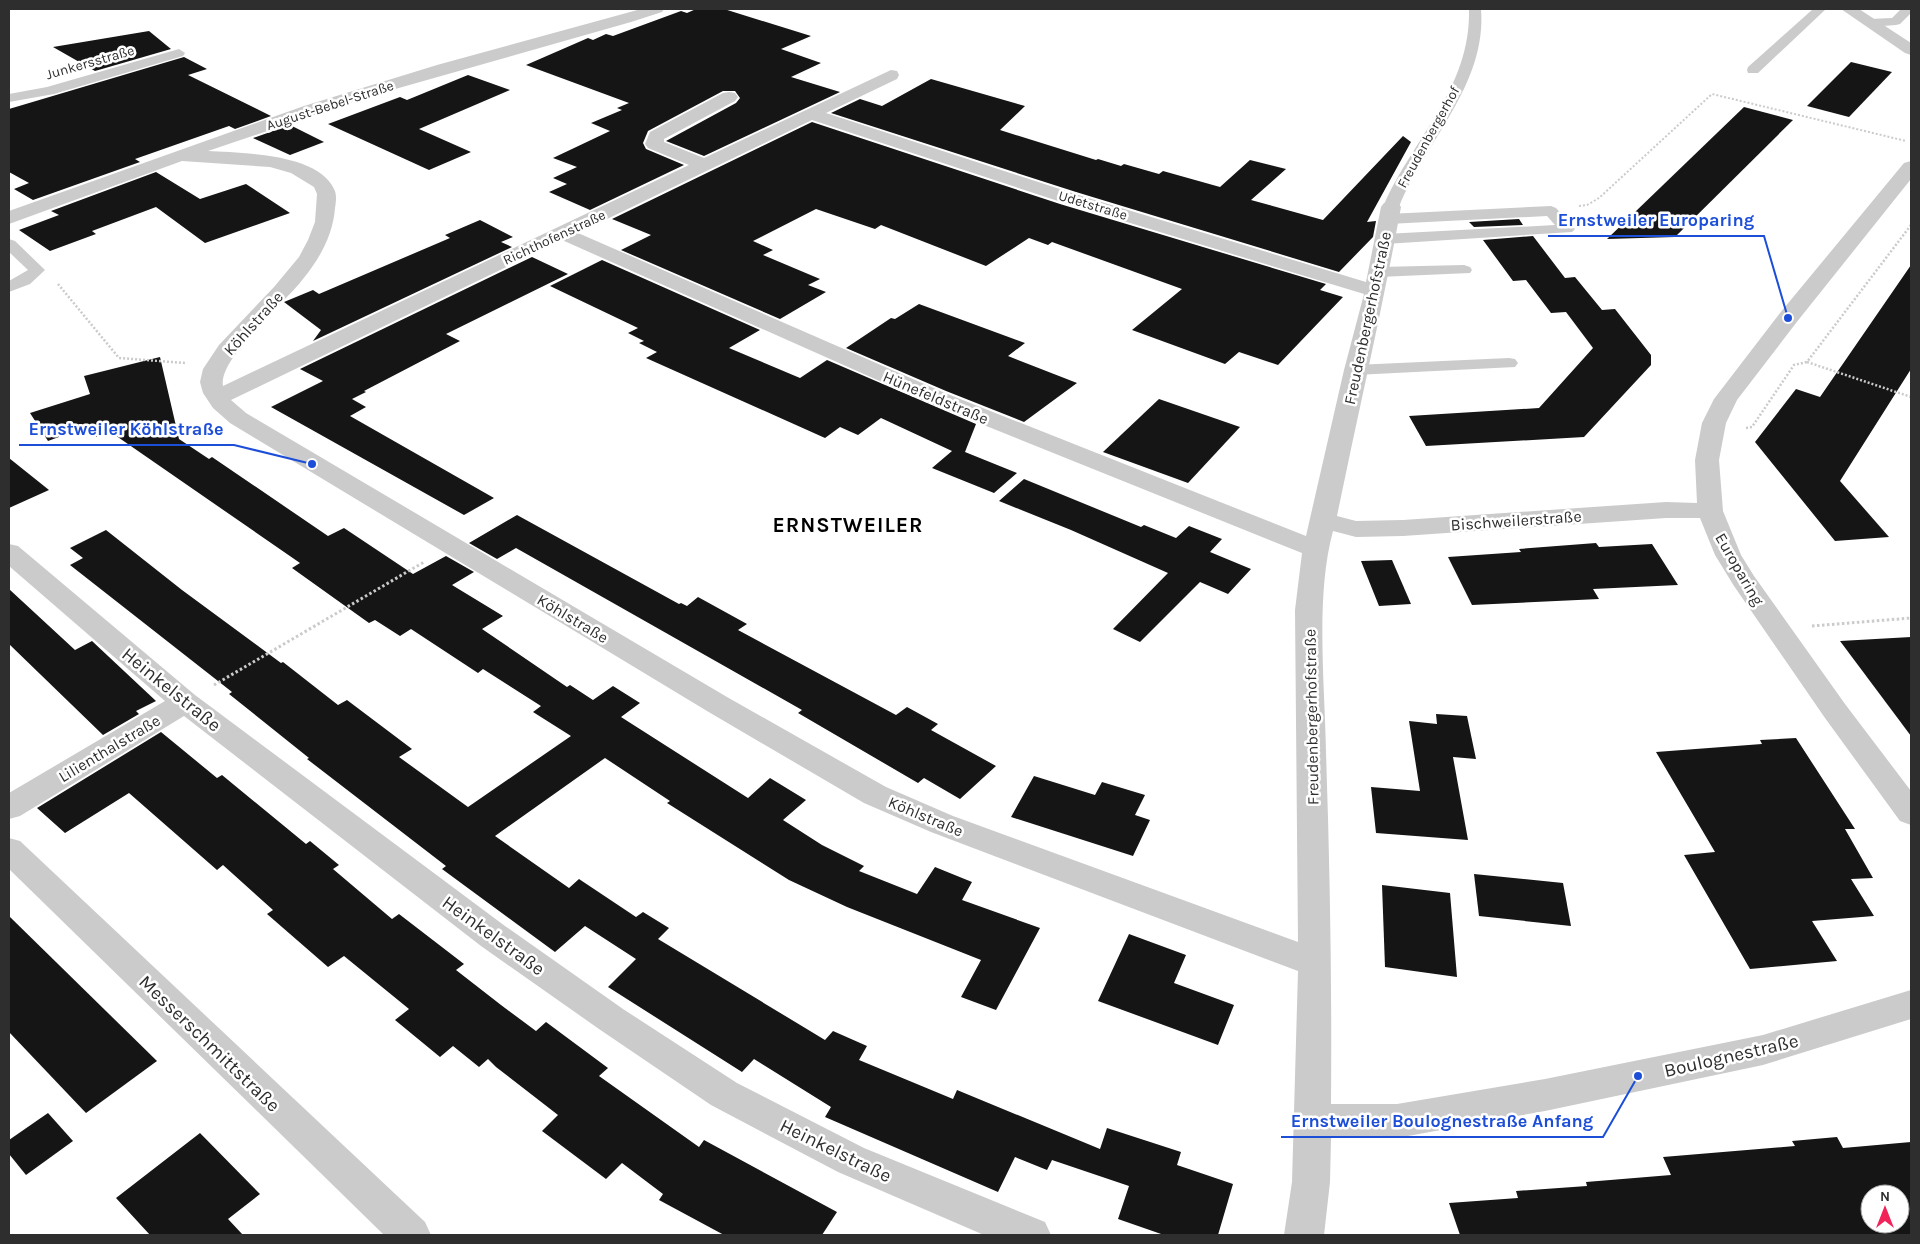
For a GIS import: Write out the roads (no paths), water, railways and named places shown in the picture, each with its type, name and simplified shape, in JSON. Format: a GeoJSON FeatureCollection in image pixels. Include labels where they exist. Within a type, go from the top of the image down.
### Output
{"type":"FeatureCollection","features":[{"type":"Feature","properties":{"kind":"street","name":"August-Bebel-Straße"},"geometry":{"type":"LineString","coordinates":[[9,218],[182,155],[413,77],[572,35],[656,9]]}},
{"type":"Feature","properties":{"kind":"street"},"geometry":{"type":"LineString","coordinates":[[1849,9],[1911,50]]}},
{"type":"Feature","properties":{"kind":"street","name":"Richthofenstraße"},"geometry":{"type":"LineString","coordinates":[[217,398],[891,75]]}},
{"type":"Feature","properties":{"kind":"street"},"geometry":{"type":"LineString","coordinates":[[706,165],[654,144],[656,136],[729,97]]}},
{"type":"Feature","properties":{"kind":"street","name":"Udetstraße"},"geometry":{"type":"LineString","coordinates":[[812,114],[1077,200],[1377,282]]}},
{"type":"Feature","properties":{"kind":"street","name":"Köhlstraße"},"geometry":{"type":"LineString","coordinates":[[182,155],[246,159],[279,164],[299,170],[315,178],[325,189],[327,210],[323,230],[309,256],[285,288],[230,346],[216,365],[212,382],[217,398],[238,418],[717,704],[875,795],[942,824],[1315,963]]}},
{"type":"Feature","properties":{"kind":"street","name":"Europaring"},"geometry":{"type":"LineString","coordinates":[[1911,167],[1788,318],[1726,399],[1714,423],[1707,460],[1710,511],[1717,531],[1738,571],[1776,628],[1911,813]]}},
{"type":"Feature","properties":{"kind":"street","name":"Freudenbergerhofstraße"},"geometry":{"type":"LineString","coordinates":[[1304,1235],[1311,1182],[1315,963],[1309,610],[1315,549],[1323,522],[1355,370],[1377,282],[1388,222]]}},
{"type":"Feature","properties":{"kind":"street","name":"Hünefeldstraße"},"geometry":{"type":"LineString","coordinates":[[562,233],[936,398],[1315,549]]}},
{"type":"Feature","properties":{"kind":"street","name":"Bischweilerstraße"},"geometry":{"type":"LineString","coordinates":[[1323,522],[1356,529],[1403,528],[1666,510],[1710,511]]}},
{"type":"Feature","properties":{"kind":"street","name":"Heinkelstraße"},"geometry":{"type":"LineString","coordinates":[[9,552],[185,702],[493,936],[610,1019],[724,1094],[851,1160],[1031,1235]]}},
{"type":"Feature","properties":{"kind":"street","name":"Lilienthalstraße"},"geometry":{"type":"LineString","coordinates":[[9,808],[185,702]]}},
{"type":"Feature","properties":{"kind":"street","name":"Messerschmittstraße"},"geometry":{"type":"LineString","coordinates":[[9,850],[411,1235]]}},
{"type":"Feature","properties":{"kind":"street","name":"Boulognestraße"},"geometry":{"type":"LineString","coordinates":[[1311,1121],[1397,1121],[1545,1095],[1763,1050],[1911,1005]]}},
{"type":"Feature","properties":{"kind":"lane","name":"Freudenbergerhof"},"geometry":{"type":"LineString","coordinates":[[1388,222],[1406,173],[1435,131],[1451,101],[1473,42],[1477,21],[1475,9]]}},
{"type":"Feature","properties":{"kind":"lane"},"geometry":{"type":"LineString","coordinates":[[1753,70],[1820,9]]}},
{"type":"Feature","properties":{"kind":"lane"},"geometry":{"type":"LineString","coordinates":[[1870,23],[1896,21],[1908,9]]}},
{"type":"Feature","properties":{"kind":"lane","name":"Junkersstraße"},"geometry":{"type":"LineString","coordinates":[[9,98],[49,91],[178,53]]}},
{"type":"Feature","properties":{"kind":"lane"},"geometry":{"type":"LineString","coordinates":[[1551,211],[1567,229],[1388,222],[1551,211]]}},
{"type":"Feature","properties":{"kind":"lane"},"geometry":{"type":"LineString","coordinates":[[9,244],[37,270],[32,276],[9,287]]}},
{"type":"Feature","properties":{"kind":"lane"},"geometry":{"type":"LineString","coordinates":[[1377,282],[1464,270]]}},
{"type":"Feature","properties":{"kind":"lane"},"geometry":{"type":"LineString","coordinates":[[1355,370],[1509,363]]}},
{"type":"Feature","properties":{"kind":"place","name":"Ernstweiler Europaring"},"geometry":{"type":"Point","coordinates":[1788,318]}},
{"type":"Feature","properties":{"kind":"place","name":"Ernstweiler Köhlstraße"},"geometry":{"type":"Point","coordinates":[312,464]}},
{"type":"Feature","properties":{"kind":"place","name":"Ernstweiler Boulognestraße Anfang"},"geometry":{"type":"Point","coordinates":[1638,1076]}},
{"type":"Feature","properties":{"kind":"district","name":"ERNSTWEILER"},"geometry":{"type":"Point","coordinates":[848,525]}}]}
